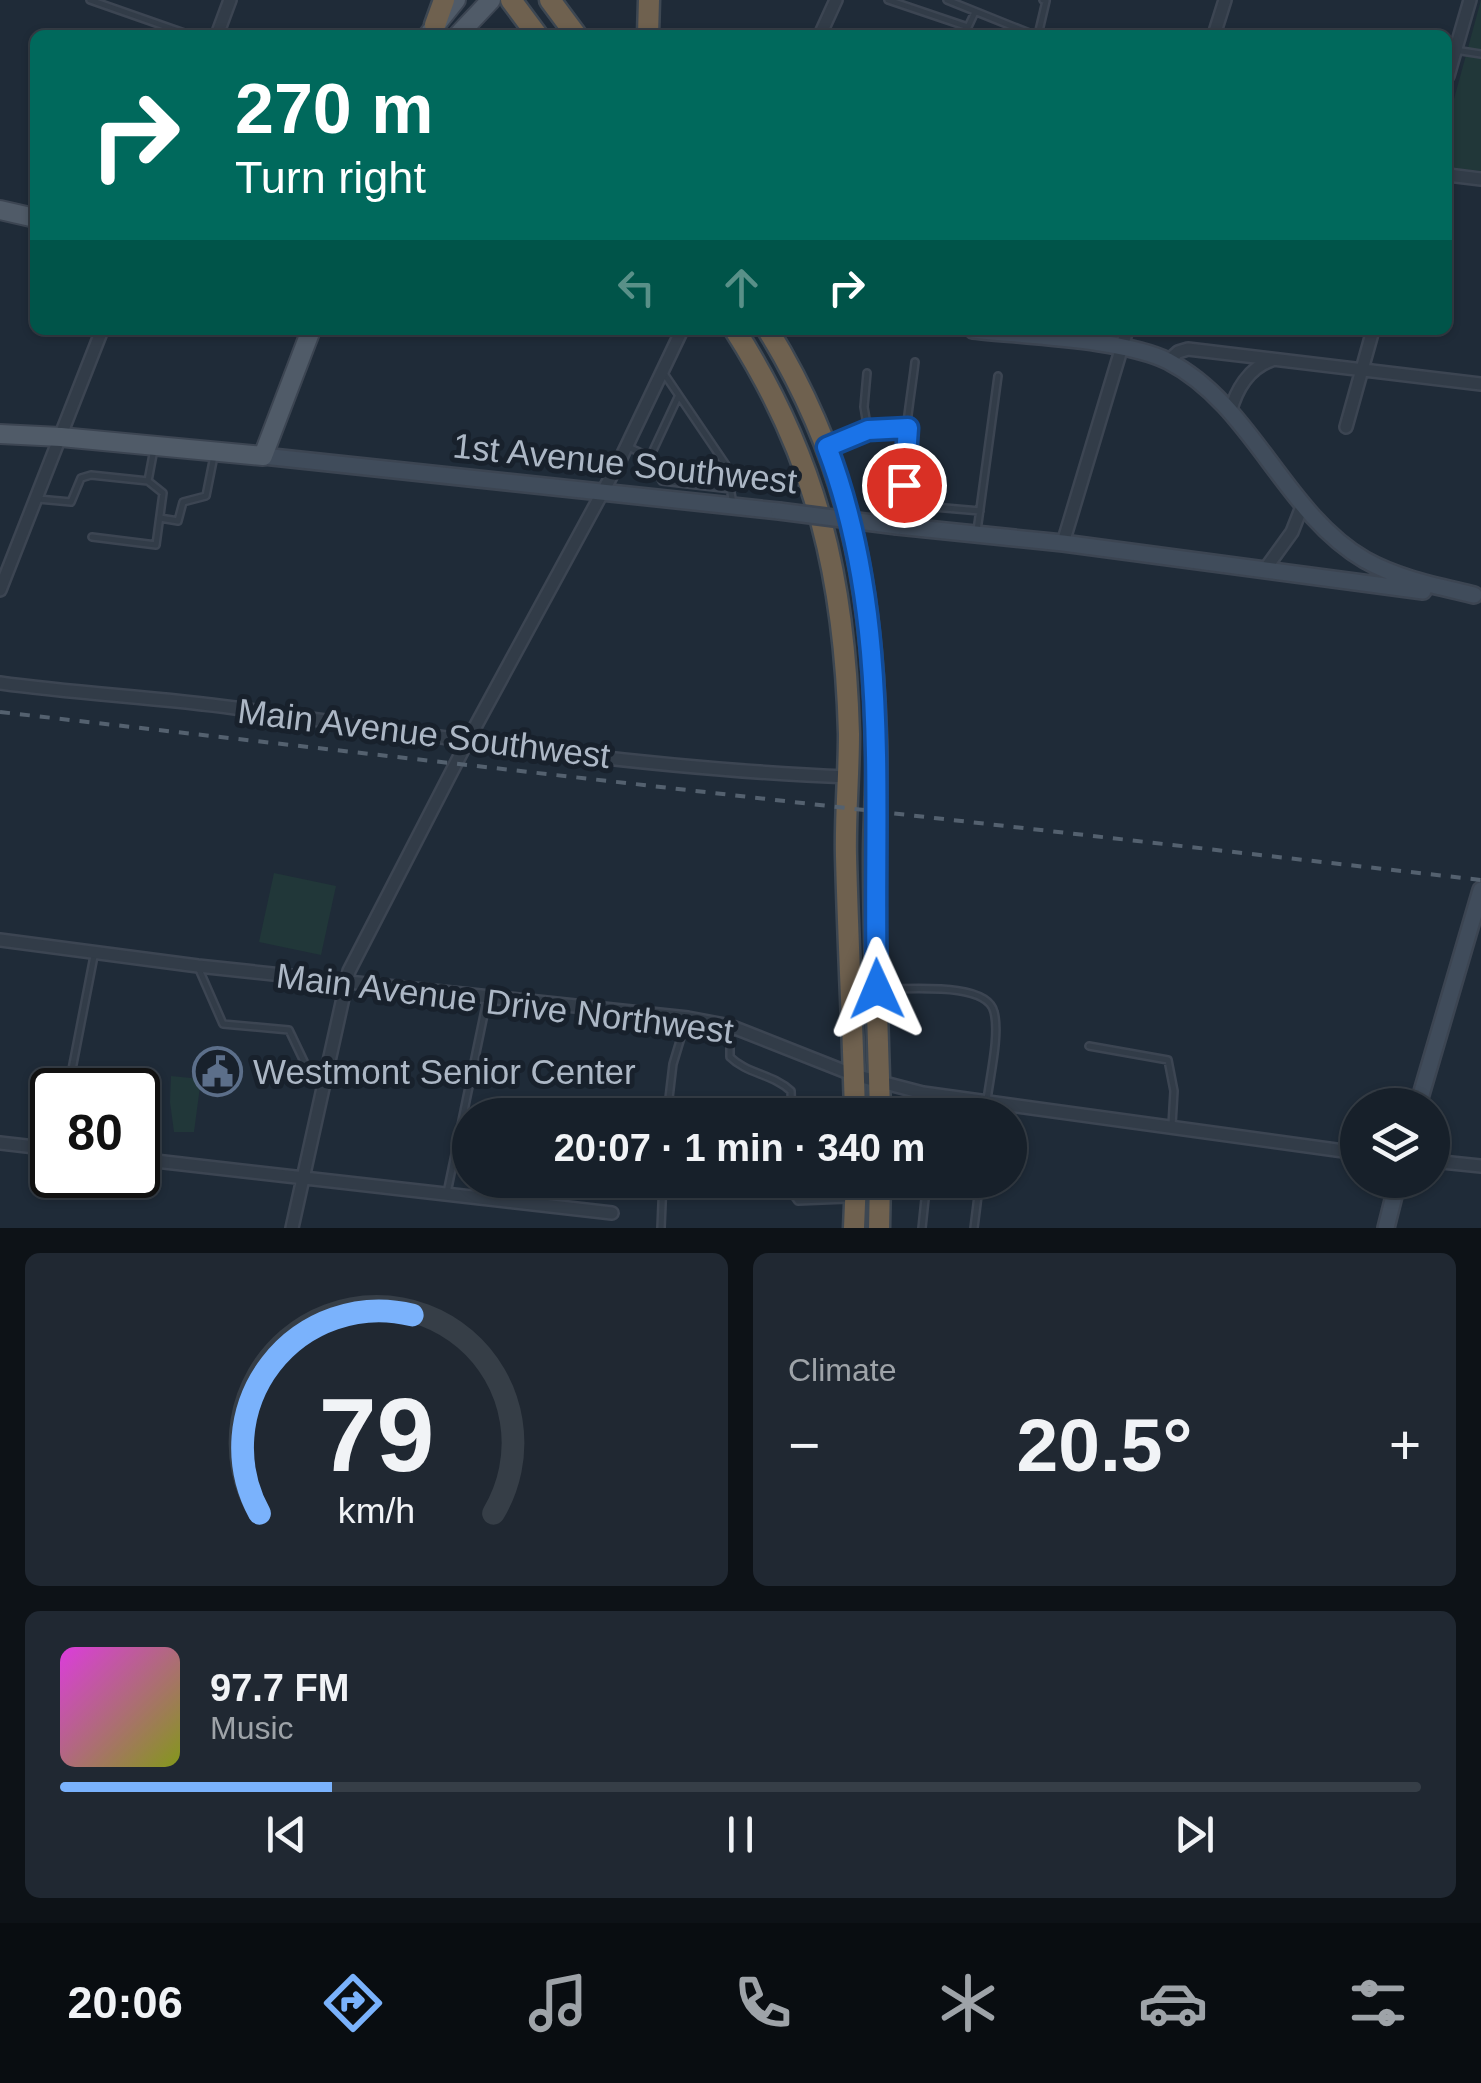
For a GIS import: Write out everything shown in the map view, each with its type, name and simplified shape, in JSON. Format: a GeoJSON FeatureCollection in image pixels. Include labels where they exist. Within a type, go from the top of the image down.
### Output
{"type":"FeatureCollection","features":[{"type":"Feature","properties":{"kind":"highway"},"geometry":{"type":"LineString","coordinates":[[431,30],[444,0]]}},
{"type":"Feature","properties":{"kind":"highway"},"geometry":{"type":"LineString","coordinates":[[511,0],[534,30]]}},
{"type":"Feature","properties":{"kind":"highway"},"geometry":{"type":"LineString","coordinates":[[550,0],[572,30]]}},
{"type":"Feature","properties":{"kind":"highway"},"geometry":{"type":"LineString","coordinates":[[648,30],[649,0]]}},
{"type":"Feature","properties":{"kind":"highway"},"geometry":{"type":"LineString","coordinates":[[738,335],[783,414],[809,475],[828,544],[841,617],[855,1098]]}},
{"type":"Feature","properties":{"kind":"highway"},"geometry":{"type":"LineString","coordinates":[[771,335],[812,408],[827,447],[858,545],[870,618],[876,735],[879,1098]]}},
{"type":"Feature","properties":{"kind":"highway"},"geometry":{"type":"LineString","coordinates":[[854,1228],[856,1198]]}},
{"type":"Feature","properties":{"kind":"highway"},"geometry":{"type":"LineString","coordinates":[[879,1228],[880,1198]]}},
{"type":"Feature","properties":{"kind":"main road"},"geometry":{"type":"LineString","coordinates":[[431,30],[456,0]]}},
{"type":"Feature","properties":{"kind":"main road"},"geometry":{"type":"LineString","coordinates":[[463,30],[491,0]]}},
{"type":"Feature","properties":{"kind":"main road"},"geometry":{"type":"LineString","coordinates":[[0,210],[30,217]]}},
{"type":"Feature","properties":{"kind":"main road"},"geometry":{"type":"LineString","coordinates":[[263,456],[309,335]]}},
{"type":"Feature","properties":{"kind":"main road"},"geometry":{"type":"LineString","coordinates":[[1014,335],[1122,348],[1168,362],[1212,392],[1323,526],[1364,559],[1412,580],[1477,596]]}},
{"type":"Feature","properties":{"kind":"main road","name":"1st Avenue Southwest"},"geometry":{"type":"LineString","coordinates":[[0,434],[61,436],[601,492],[1062,543],[1477,596]]}},
{"type":"Feature","properties":{"kind":"main road"},"geometry":{"type":"LineString","coordinates":[[1423,1088],[1480,899]]}},
{"type":"Feature","properties":{"kind":"main road"},"geometry":{"type":"LineString","coordinates":[[1386,1228],[1394,1198]]}},
{"type":"Feature","properties":{"kind":"street"},"geometry":{"type":"LineString","coordinates":[[219,30],[230,0]]}},
{"type":"Feature","properties":{"kind":"street"},"geometry":{"type":"LineString","coordinates":[[822,30],[836,0]]}},
{"type":"Feature","properties":{"kind":"street"},"geometry":{"type":"LineString","coordinates":[[1216,30],[1225,0]]}},
{"type":"Feature","properties":{"kind":"street"},"geometry":{"type":"LineString","coordinates":[[1452,61],[1473,7]]}},
{"type":"Feature","properties":{"kind":"street"},"geometry":{"type":"LineString","coordinates":[[1452,176],[1481,179]]}},
{"type":"Feature","properties":{"kind":"street"},"geometry":{"type":"LineString","coordinates":[[0,590],[100,335]]}},
{"type":"Feature","properties":{"kind":"street"},"geometry":{"type":"LineString","coordinates":[[292,1228],[346,982],[468,740],[626,446],[680,335]]}},
{"type":"Feature","properties":{"kind":"street"},"geometry":{"type":"LineString","coordinates":[[1062,543],[1126,335]]}},
{"type":"Feature","properties":{"kind":"street"},"geometry":{"type":"LineString","coordinates":[[1346,427],[1372,335]]}},
{"type":"Feature","properties":{"kind":"street"},"geometry":{"type":"LineString","coordinates":[[1168,362],[1188,349],[1481,384]]}},
{"type":"Feature","properties":{"kind":"street"},"geometry":{"type":"LineString","coordinates":[[1230,413],[1233,400],[1251,373],[1264,363],[1283,358]]}},
{"type":"Feature","properties":{"kind":"street"},"geometry":{"type":"LineString","coordinates":[[1266,568],[1292,532],[1303,504]]}},
{"type":"Feature","properties":{"kind":"street","name":"Main Avenue Southwest"},"geometry":{"type":"LineString","coordinates":[[0,683],[235,708],[406,735],[722,770],[848,777]]}},
{"type":"Feature","properties":{"kind":"street","name":"Main Avenue Drive Northwest"},"geometry":{"type":"LineString","coordinates":[[0,940],[198,966],[688,1018],[730,1026],[879,1082],[955,1098]]}},
{"type":"Feature","properties":{"kind":"street","name":"Main Avenue Drive Northwest"},"geometry":{"type":"LineString","coordinates":[[1027,1108],[1340,1151]]}},
{"type":"Feature","properties":{"kind":"street"},"geometry":{"type":"LineString","coordinates":[[0,1144],[30,1147]]}},
{"type":"Feature","properties":{"kind":"street"},"geometry":{"type":"LineString","coordinates":[[160,1161],[612,1213]]}},
{"type":"Feature","properties":{"kind":"street"},"geometry":{"type":"LineString","coordinates":[[1450,1163],[1481,1166]]}},
{"type":"Feature","properties":{"kind":"lane"},"geometry":{"type":"LineString","coordinates":[[90,0],[176,30]]}},
{"type":"Feature","properties":{"kind":"lane"},"geometry":{"type":"LineString","coordinates":[[888,0],[968,27],[974,12]]}},
{"type":"Feature","properties":{"kind":"lane"},"geometry":{"type":"LineString","coordinates":[[947,0],[1023,30]]}},
{"type":"Feature","properties":{"kind":"lane"},"geometry":{"type":"LineString","coordinates":[[1037,30],[1046,0]]}},
{"type":"Feature","properties":{"kind":"lane"},"geometry":{"type":"LineString","coordinates":[[1455,50],[1481,54]]}},
{"type":"Feature","properties":{"kind":"lane"},"geometry":{"type":"LineString","coordinates":[[915,362],[904,485],[911,500],[922,506],[980,511]]}},
{"type":"Feature","properties":{"kind":"lane"},"geometry":{"type":"LineString","coordinates":[[662,371],[726,465],[733,507]]}},
{"type":"Feature","properties":{"kind":"lane"},"geometry":{"type":"LineString","coordinates":[[867,373],[864,407],[868,430]]}},
{"type":"Feature","properties":{"kind":"lane"},"geometry":{"type":"LineString","coordinates":[[976,534],[998,376]]}},
{"type":"Feature","properties":{"kind":"lane"},"geometry":{"type":"LineString","coordinates":[[650,458],[678,397]]}},
{"type":"Feature","properties":{"kind":"lane"},"geometry":{"type":"LineString","coordinates":[[827,447],[868,430],[908,428]]}},
{"type":"Feature","properties":{"kind":"lane"},"geometry":{"type":"LineString","coordinates":[[148,481],[155,446]]}},
{"type":"Feature","properties":{"kind":"lane"},"geometry":{"type":"LineString","coordinates":[[626,446],[650,458],[662,481],[660,499]]}},
{"type":"Feature","properties":{"kind":"lane"},"geometry":{"type":"LineString","coordinates":[[160,518],[178,521],[183,502],[206,496],[214,452]]}},
{"type":"Feature","properties":{"kind":"lane"},"geometry":{"type":"LineString","coordinates":[[34,499],[71,502],[81,478],[92,475],[148,481],[163,493],[156,544],[92,537]]}},
{"type":"Feature","properties":{"kind":"lane"},"geometry":{"type":"LineString","coordinates":[[662,481],[732,488]]}},
{"type":"Feature","properties":{"kind":"lane"},"geometry":{"type":"LineString","coordinates":[[72,1068],[95,952]]}},
{"type":"Feature","properties":{"kind":"lane"},"geometry":{"type":"LineString","coordinates":[[198,966],[224,1024],[288,1030],[310,1074],[324,1076]]}},
{"type":"Feature","properties":{"kind":"lane"},"geometry":{"type":"LineString","coordinates":[[877,989],[954,990],[988,1001],[994,1011],[994,1028],[986,1098]]}},
{"type":"Feature","properties":{"kind":"lane"},"geometry":{"type":"LineString","coordinates":[[447,1193],[488,997]]}},
{"type":"Feature","properties":{"kind":"lane"},"geometry":{"type":"LineString","coordinates":[[670,1098],[674,1064],[688,1018]]}},
{"type":"Feature","properties":{"kind":"lane"},"geometry":{"type":"LineString","coordinates":[[730,1026],[730,1057],[737,1064],[770,1076],[792,1091],[792,1098]]}},
{"type":"Feature","properties":{"kind":"lane"},"geometry":{"type":"LineString","coordinates":[[1089,1046],[1168,1060],[1174,1091],[1172,1128]]}},
{"type":"Feature","properties":{"kind":"lane"},"geometry":{"type":"LineString","coordinates":[[923,1093],[924,1098]]}},
{"type":"Feature","properties":{"kind":"lane"},"geometry":{"type":"LineString","coordinates":[[661,1228],[662,1198]]}},
{"type":"Feature","properties":{"kind":"lane"},"geometry":{"type":"LineString","coordinates":[[922,1228],[925,1198]]}},
{"type":"Feature","properties":{"kind":"lane"},"geometry":{"type":"LineString","coordinates":[[974,1228],[978,1198]]}},
{"type":"Feature","properties":{"kind":"green space"},"geometry":{"type":"Polygon","coordinates":[[[1481,0],[1481,171],[1452,168],[1452,106],[1481,0]]]}},
{"type":"Feature","properties":{"kind":"green space"},"geometry":{"type":"Polygon","coordinates":[[[274,873],[336,886],[321,955],[259,942],[274,873]]]}},
{"type":"Feature","properties":{"kind":"green space"},"geometry":{"type":"Polygon","coordinates":[[[171,1076],[201,1079],[194,1132],[174,1132],[171,1076]]]}},
{"type":"Feature","properties":{"kind":"railway"},"geometry":{"type":"LineString","coordinates":[[0,712],[1481,880]]}},
{"type":"Feature","properties":{"kind":"place","name":"Westmont Senior Center"},"geometry":{"type":"Point","coordinates":[218,1071]}},
{"type":"Feature","properties":{"kind":"route"},"geometry":{"type":"LineString","coordinates":[[877,989],[877,779],[870,618],[858,545],[827,447],[868,430],[908,428],[904,485]]}}]}
